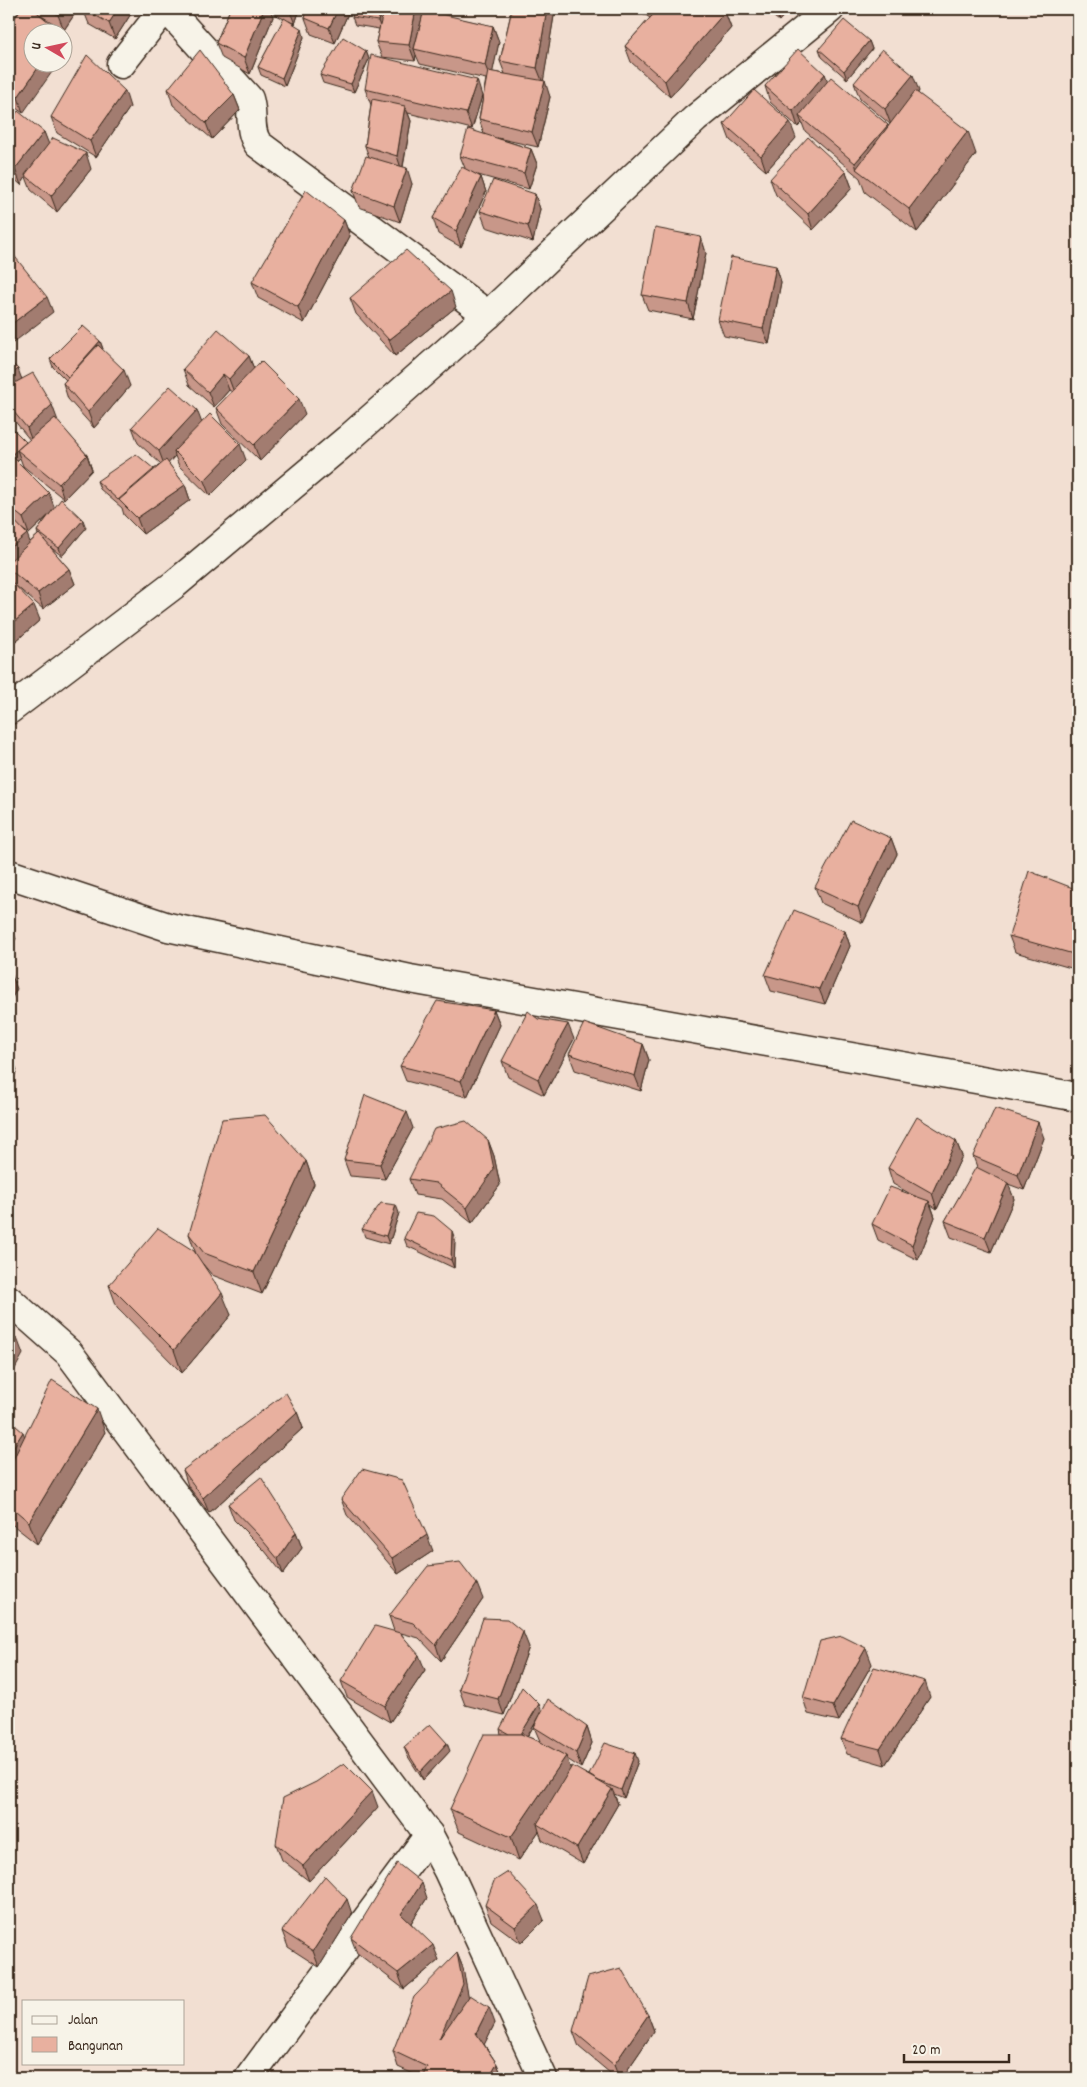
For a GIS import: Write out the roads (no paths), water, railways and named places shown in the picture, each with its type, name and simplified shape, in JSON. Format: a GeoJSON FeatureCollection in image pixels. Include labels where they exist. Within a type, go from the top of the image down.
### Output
{"type":"FeatureCollection","features":[{"type":"Feature","properties":{"kind":"street"},"geometry":{"type":"LineString","coordinates":[[121,64],[166,9],[249,99],[251,106],[251,130],[258,144],[488,315]]}},
{"type":"Feature","properties":{"kind":"street"},"geometry":{"type":"LineString","coordinates":[[9,710],[175,584],[348,439],[488,315],[695,119],[830,9]]}},
{"type":"Feature","properties":{"kind":"street"},"geometry":{"type":"LineString","coordinates":[[9,874],[168,927],[400,977],[1078,1097]]}},
{"type":"Feature","properties":{"kind":"street"},"geometry":{"type":"LineString","coordinates":[[9,1300],[70,1353],[429,1835],[448,1871],[543,2078]]}},
{"type":"Feature","properties":{"kind":"street"},"geometry":{"type":"LineString","coordinates":[[249,2078],[429,1835]]}}]}
